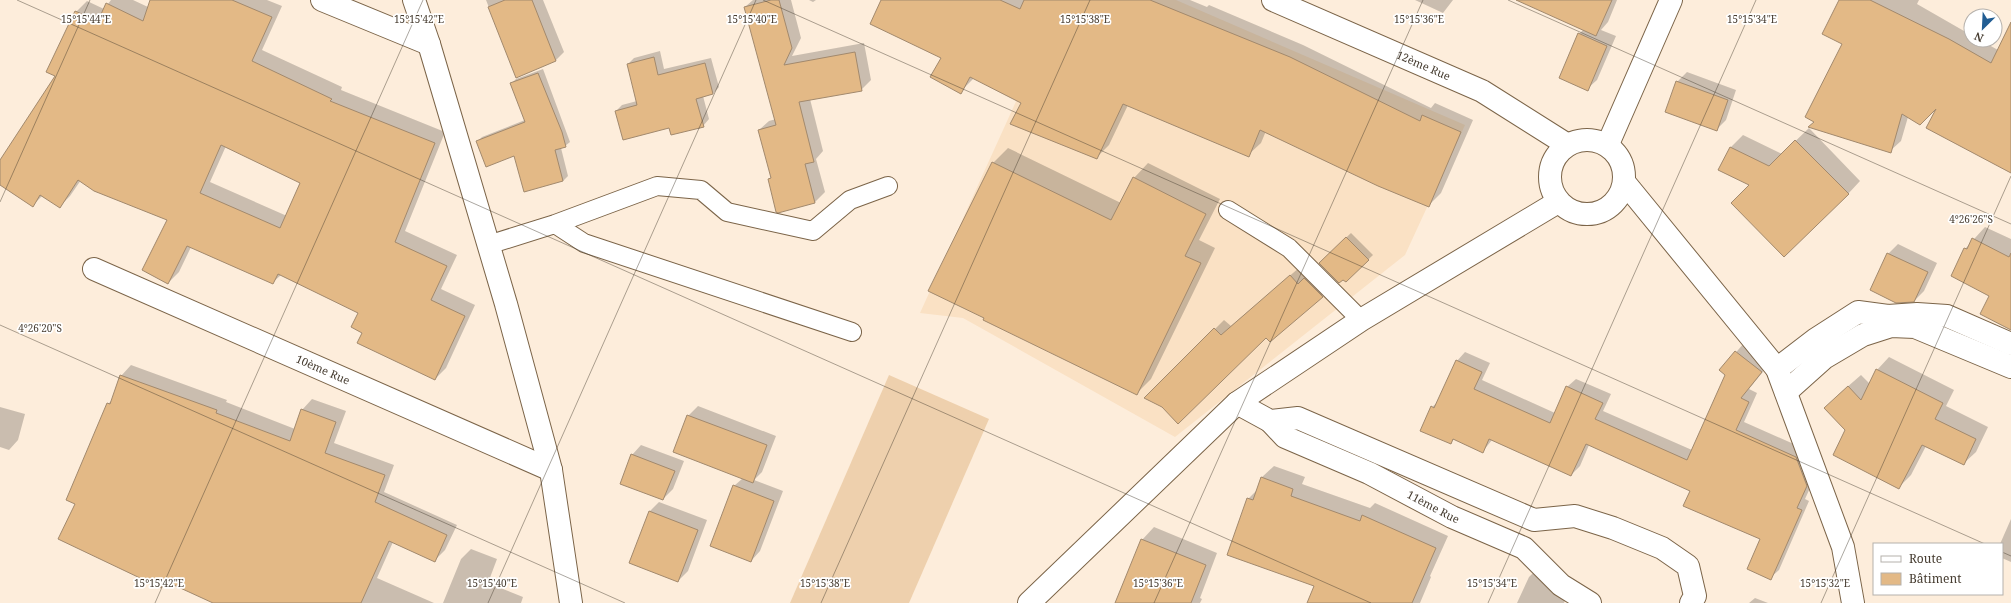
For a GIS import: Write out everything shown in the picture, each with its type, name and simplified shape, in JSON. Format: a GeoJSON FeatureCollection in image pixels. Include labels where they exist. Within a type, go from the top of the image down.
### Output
{"type":"FeatureCollection","features":[{"type":"Feature","properties":{"kind":"street"},"geometry":{"type":"LineString","coordinates":[[322,0],[429,44]]}},
{"type":"Feature","properties":{"kind":"street"},"geometry":{"type":"LineString","coordinates":[[414,0],[429,44],[506,304],[552,470],[571,603]]}},
{"type":"Feature","properties":{"kind":"street","name":"12ème Rue"},"geometry":{"type":"LineString","coordinates":[[1273,0],[1482,91],[1566,144]]}},
{"type":"Feature","properties":{"kind":"street"},"geometry":{"type":"LineString","coordinates":[[1608,144],[1671,0]]}},
{"type":"Feature","properties":{"kind":"street"},"geometry":{"type":"LineString","coordinates":[[1625,183],[1616,202],[1598,214],[1576,213],[1558,202],[1549,182],[1552,161],[1566,144],[1587,139],[1608,144],[1622,161],[1625,183],[1777,369],[1843,547],[1853,603]]}},
{"type":"Feature","properties":{"kind":"street"},"geometry":{"type":"LineString","coordinates":[[1029,603],[1237,403],[1361,320],[1558,202]]}},
{"type":"Feature","properties":{"kind":"street","name":"10ème Rue"},"geometry":{"type":"LineString","coordinates":[[94,268],[552,470]]}},
{"type":"Feature","properties":{"kind":"street"},"geometry":{"type":"LineString","coordinates":[[1777,369],[1816,339],[1858,312],[1888,316],[1917,314],[1947,316],[2011,344]]}},
{"type":"Feature","properties":{"kind":"street"},"geometry":{"type":"LineString","coordinates":[[1786,392],[1824,358],[1863,335],[1890,326],[1915,327],[2011,368]]}},
{"type":"Feature","properties":{"kind":"street","name":"11ème Rue"},"geometry":{"type":"LineString","coordinates":[[1237,403],[1270,421],[1285,437],[1369,473],[1452,517],[1524,548],[1561,585],[1590,603]]}},
{"type":"Feature","properties":{"kind":"street"},"geometry":{"type":"LineString","coordinates":[[1270,421],[1298,418],[1534,520],[1575,516],[1613,528],[1662,548],[1688,566],[1695,596],[1691,603]]}},
{"type":"Feature","properties":{"kind":"street"},"geometry":{"type":"LineString","coordinates":[[1524,548],[1534,520]]}},
{"type":"Feature","properties":{"kind":"lane"},"geometry":{"type":"LineString","coordinates":[[488,245],[555,224],[657,186],[701,190],[727,212],[813,231],[850,200],[888,186]]}},
{"type":"Feature","properties":{"kind":"lane"},"geometry":{"type":"LineString","coordinates":[[1228,210],[1290,248],[1361,320]]}},
{"type":"Feature","properties":{"kind":"lane"},"geometry":{"type":"LineString","coordinates":[[555,224],[584,243],[852,332]]}},
{"type":"Feature","properties":{"kind":"shaded area"},"geometry":{"type":"Polygon","coordinates":[[[1062,0],[1176,0],[1465,125],[1405,255],[1175,437],[963,318],[920,313],[1062,0]]]}},
{"type":"Feature","properties":{"kind":"shaded area"},"geometry":{"type":"Polygon","coordinates":[[[889,375],[989,419],[909,603],[790,603],[889,375]]]}},
{"type":"Feature","properties":{"kind":"building"},"geometry":{"type":"Polygon","coordinates":[[[150,0],[232,0],[272,17],[252,61],[332,99],[330,101],[435,143],[395,242],[447,266],[431,300],[465,316],[435,380],[357,343],[362,333],[351,327],[358,313],[278,274],[273,284],[187,246],[168,284],[142,270],[167,220],[94,191],[78,180],[60,208],[40,195],[33,207],[0,185],[0,160],[55,76],[46,72],[75,11],[98,21],[106,3],[143,21],[150,0]],[[221,145],[200,193],[280,228],[300,183],[221,145]]]}},
{"type":"Feature","properties":{"kind":"building"},"geometry":{"type":"Polygon","coordinates":[[[505,0],[532,0],[556,61],[516,78],[488,7],[505,0]]]}},
{"type":"Feature","properties":{"kind":"building"},"geometry":{"type":"Polygon","coordinates":[[[771,0],[779,0],[792,48],[784,65],[855,52],[862,91],[799,102],[814,162],[805,164],[815,203],[778,213],[776,212],[768,179],[771,178],[758,130],[776,125],[744,7],[771,0]]]}},
{"type":"Feature","properties":{"kind":"building"},"geometry":{"type":"Polygon","coordinates":[[[881,0],[1000,0],[1020,9],[1024,0],[1150,0],[1290,57],[1420,121],[1422,115],[1461,132],[1429,207],[1378,186],[1260,130],[1249,157],[1123,104],[1097,159],[1010,124],[1021,103],[970,77],[961,94],[930,77],[941,58],[870,24],[881,0]]]}},
{"type":"Feature","properties":{"kind":"building"},"geometry":{"type":"Polygon","coordinates":[[[1516,0],[1612,0],[1596,36],[1516,0]]]}},
{"type":"Feature","properties":{"kind":"building"},"geometry":{"type":"Polygon","coordinates":[[[1839,0],[1870,0],[1949,39],[1991,63],[1998,48],[2003,48],[2003,38],[2011,22],[2011,173],[1926,128],[1936,109],[1920,125],[1902,114],[1891,153],[1808,127],[1814,122],[1805,117],[1842,44],[1822,34],[1839,0]]]}},
{"type":"Feature","properties":{"kind":"building"},"geometry":{"type":"Polygon","coordinates":[[[1578,33],[1607,46],[1588,91],[1559,78],[1578,33]]]}},
{"type":"Feature","properties":{"kind":"building"},"geometry":{"type":"Polygon","coordinates":[[[654,57],[658,75],[705,63],[713,94],[696,99],[704,127],[671,135],[669,128],[623,140],[615,111],[637,105],[627,64],[654,57]]]}},
{"type":"Feature","properties":{"kind":"building"},"geometry":{"type":"Polygon","coordinates":[[[538,73],[562,132],[566,147],[555,150],[563,181],[524,192],[514,156],[486,167],[476,141],[525,122],[510,83],[538,73]]]}},
{"type":"Feature","properties":{"kind":"building"},"geometry":{"type":"Polygon","coordinates":[[[1676,81],[1728,100],[1717,131],[1665,112],[1676,81]]]}},
{"type":"Feature","properties":{"kind":"building"},"geometry":{"type":"Polygon","coordinates":[[[1795,140],[1849,194],[1784,257],[1731,203],[1749,185],[1718,170],[1730,147],[1769,166],[1795,140]]]}},
{"type":"Feature","properties":{"kind":"building"},"geometry":{"type":"Polygon","coordinates":[[[992,162],[1111,220],[1133,177],[1206,214],[1185,256],[1201,263],[1137,395],[983,320],[984,318],[928,291],[992,162]]]}},
{"type":"Feature","properties":{"kind":"building"},"geometry":{"type":"Polygon","coordinates":[[[1346,237],[1369,260],[1346,282],[1343,280],[1339,283],[1319,263],[1346,237]]]}},
{"type":"Feature","properties":{"kind":"building"},"geometry":{"type":"Polygon","coordinates":[[[1972,238],[2009,257],[2011,253],[2011,330],[1980,314],[1989,296],[1951,276],[1964,248],[1967,249],[1972,238]]]}},
{"type":"Feature","properties":{"kind":"building"},"geometry":{"type":"Polygon","coordinates":[[[1887,253],[1928,272],[1914,302],[1896,303],[1870,290],[1887,253]]]}},
{"type":"Feature","properties":{"kind":"building"},"geometry":{"type":"Polygon","coordinates":[[[1290,275],[1298,284],[1304,278],[1323,297],[1270,342],[1266,338],[1178,424],[1162,407],[1144,398],[1214,328],[1221,335],[1290,275]]]}},
{"type":"Feature","properties":{"kind":"building"},"geometry":{"type":"Polygon","coordinates":[[[1735,351],[1762,372],[1741,398],[1749,402],[1736,430],[1796,457],[1807,486],[1797,508],[1802,510],[1771,580],[1747,569],[1760,539],[1683,506],[1690,491],[1586,444],[1571,476],[1489,439],[1483,453],[1453,439],[1451,444],[1420,431],[1431,406],[1434,408],[1456,360],[1482,372],[1474,389],[1550,423],[1566,386],[1603,403],[1595,419],[1687,460],[1725,375],[1719,370],[1735,351]]]}},
{"type":"Feature","properties":{"kind":"building"},"geometry":{"type":"Polygon","coordinates":[[[1876,369],[1943,403],[1935,419],[1976,439],[1964,465],[1922,445],[1899,489],[1833,455],[1845,430],[1824,408],[1848,386],[1861,400],[1876,369]]]}},
{"type":"Feature","properties":{"kind":"building"},"geometry":{"type":"Polygon","coordinates":[[[120,375],[217,410],[216,413],[290,441],[301,409],[336,422],[325,453],[385,475],[375,502],[447,535],[435,562],[389,541],[361,603],[213,603],[165,581],[161,588],[58,539],[75,504],[66,500],[107,403],[110,404],[120,375]]]}},
{"type":"Feature","properties":{"kind":"building"},"geometry":{"type":"Polygon","coordinates":[[[687,415],[767,445],[753,483],[673,452],[687,415]]]}},
{"type":"Feature","properties":{"kind":"building"},"geometry":{"type":"Polygon","coordinates":[[[631,454],[675,471],[663,500],[620,484],[631,454]]]}},
{"type":"Feature","properties":{"kind":"building"},"geometry":{"type":"Polygon","coordinates":[[[1261,477],[1293,489],[1291,496],[1360,521],[1362,515],[1436,548],[1412,603],[1307,603],[1314,586],[1227,555],[1247,498],[1253,500],[1261,477]]]}},
{"type":"Feature","properties":{"kind":"building"},"geometry":{"type":"Polygon","coordinates":[[[733,485],[774,501],[751,562],[710,546],[733,485]]]}},
{"type":"Feature","properties":{"kind":"building"},"geometry":{"type":"Polygon","coordinates":[[[649,511],[698,530],[678,582],[629,563],[649,511]]]}},
{"type":"Feature","properties":{"kind":"building"},"geometry":{"type":"Polygon","coordinates":[[[1141,539],[1206,565],[1191,603],[1115,603],[1141,539]]]}}]}
